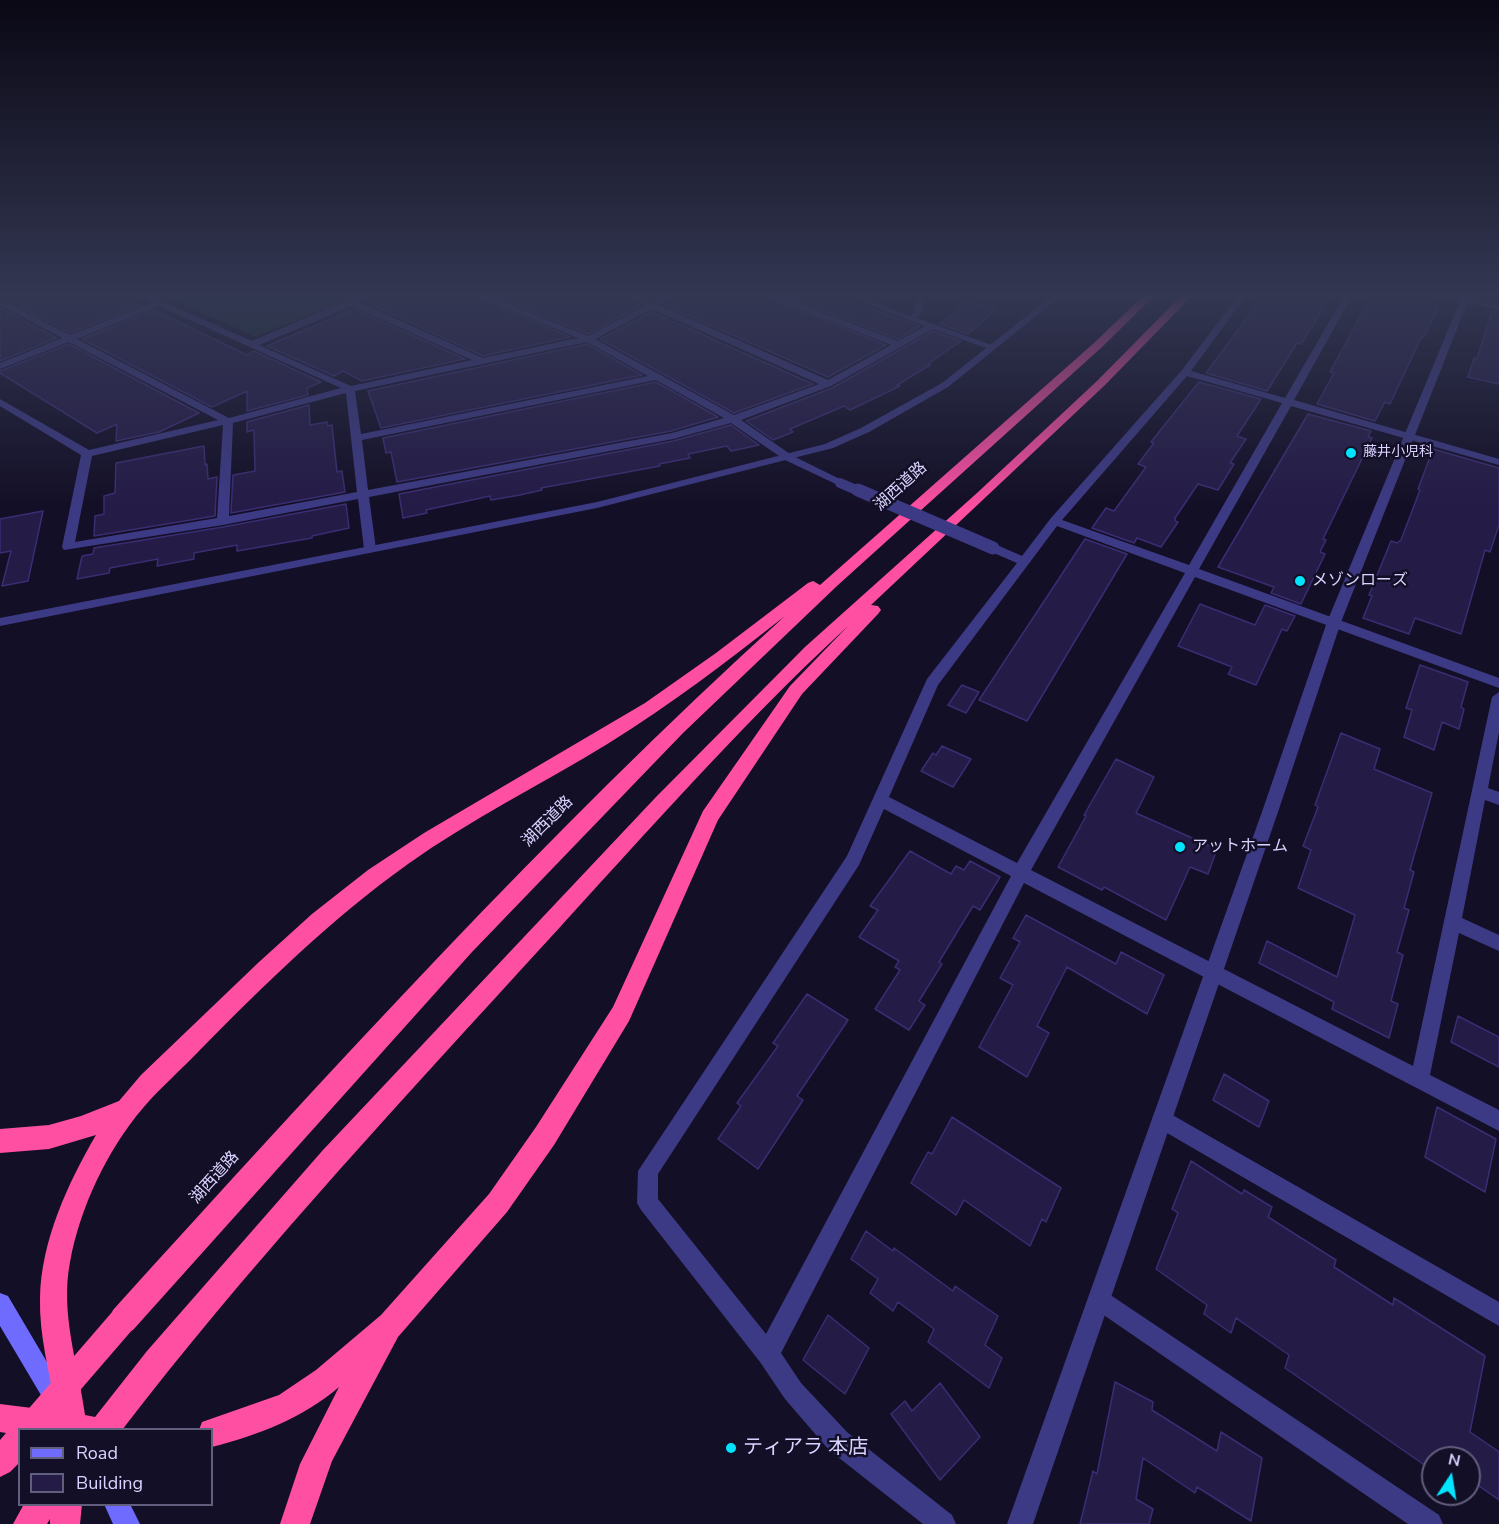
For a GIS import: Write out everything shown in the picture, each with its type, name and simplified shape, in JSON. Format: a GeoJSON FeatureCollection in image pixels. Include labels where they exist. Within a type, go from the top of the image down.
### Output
{"type":"FeatureCollection","features":[{"type":"Feature","properties":{"kind":"highway","name":"湖西道路"},"geometry":{"type":"LineString","coordinates":[[30,1428],[123,1320],[357,1059],[552,853],[680,726],[1073,367]]}},
{"type":"Feature","properties":{"kind":"highway"},"geometry":{"type":"LineString","coordinates":[[105,1428],[157,1361],[332,1159],[663,802],[811,651],[982,496],[1117,367]]}},
{"type":"Feature","properties":{"kind":"highway"},"geometry":{"type":"LineString","coordinates":[[77,1428],[53,1305],[54,1279],[59,1253],[74,1206],[84,1183],[127,1109],[242,991],[357,889],[457,823],[555,767],[697,676],[944,483]]}},
{"type":"Feature","properties":{"kind":"highway"},"geometry":{"type":"LineString","coordinates":[[213,1432],[236,1426],[288,1406],[326,1380],[391,1325],[498,1203],[584,1075],[621,1014],[710,816],[760,740],[796,690],[982,496]]}},
{"type":"Feature","properties":{"kind":"highway"},"geometry":{"type":"LineString","coordinates":[[0,1141],[30,1140],[73,1131],[127,1109]]}},
{"type":"Feature","properties":{"kind":"highway"},"geometry":{"type":"LineString","coordinates":[[295,1524],[328,1434],[391,1325]]}},
{"type":"Feature","properties":{"kind":"highway"},"geometry":{"type":"LineString","coordinates":[[0,1418],[70,1428]]}},
{"type":"Feature","properties":{"kind":"highway"},"geometry":{"type":"LineString","coordinates":[[0,1462],[18,1442]]}},
{"type":"Feature","properties":{"kind":"highway"},"geometry":{"type":"LineString","coordinates":[[28,1524],[42,1506]]}},
{"type":"Feature","properties":{"kind":"highway"},"geometry":{"type":"LineString","coordinates":[[65,1524],[67,1506]]}},
{"type":"Feature","properties":{"kind":"main road"},"geometry":{"type":"LineString","coordinates":[[0,1304],[76,1428]]}},
{"type":"Feature","properties":{"kind":"main road"},"geometry":{"type":"LineString","coordinates":[[117,1506],[127,1524]]}},
{"type":"Feature","properties":{"kind":"street"},"geometry":{"type":"LineString","coordinates":[[125,367],[228,421]]}},
{"type":"Feature","properties":{"kind":"street"},"geometry":{"type":"LineString","coordinates":[[303,367],[350,389]]}},
{"type":"Feature","properties":{"kind":"street"},"geometry":{"type":"LineString","coordinates":[[0,402],[87,454],[350,389],[452,367]]}},
{"type":"Feature","properties":{"kind":"street"},"geometry":{"type":"LineString","coordinates":[[639,367],[733,419],[789,458],[840,483],[1024,561]]}},
{"type":"Feature","properties":{"kind":"street"},"geometry":{"type":"LineString","coordinates":[[791,367],[828,384]]}},
{"type":"Feature","properties":{"kind":"street"},"geometry":{"type":"LineString","coordinates":[[87,454],[68,547],[224,521],[674,436],[733,419],[828,384],[859,367]]}},
{"type":"Feature","properties":{"kind":"street"},"geometry":{"type":"LineString","coordinates":[[0,622],[597,505],[789,458],[829,446],[865,430],[945,385],[967,367]]}},
{"type":"Feature","properties":{"kind":"street"},"geometry":{"type":"LineString","coordinates":[[943,1524],[838,1442],[793,1391],[768,1354],[648,1203],[648,1171],[853,860],[898,754],[932,683],[1055,521],[1189,367]]}},
{"type":"Feature","properties":{"kind":"street"},"geometry":{"type":"LineString","coordinates":[[768,1354],[1021,872],[1308,367]]}},
{"type":"Feature","properties":{"kind":"street"},"geometry":{"type":"LineString","coordinates":[[1020,1524],[1334,622],[1437,367]]}},
{"type":"Feature","properties":{"kind":"street"},"geometry":{"type":"LineString","coordinates":[[1185,372],[1499,462]]}},
{"type":"Feature","properties":{"kind":"street"},"geometry":{"type":"LineString","coordinates":[[357,438],[657,377]]}},
{"type":"Feature","properties":{"kind":"street"},"geometry":{"type":"LineString","coordinates":[[350,389],[370,549]]}},
{"type":"Feature","properties":{"kind":"street"},"geometry":{"type":"LineString","coordinates":[[224,521],[228,421]]}},
{"type":"Feature","properties":{"kind":"street"},"geometry":{"type":"LineString","coordinates":[[1055,521],[1499,683]]}},
{"type":"Feature","properties":{"kind":"street"},"geometry":{"type":"LineString","coordinates":[[1420,1079],[1499,697]]}},
{"type":"Feature","properties":{"kind":"street"},"geometry":{"type":"LineString","coordinates":[[1480,791],[1499,799]]}},
{"type":"Feature","properties":{"kind":"street"},"geometry":{"type":"LineString","coordinates":[[880,800],[1499,1121]]}},
{"type":"Feature","properties":{"kind":"street"},"geometry":{"type":"LineString","coordinates":[[1453,922],[1499,943]]}},
{"type":"Feature","properties":{"kind":"street"},"geometry":{"type":"LineString","coordinates":[[1162,1119],[1499,1315]]}},
{"type":"Feature","properties":{"kind":"street"},"geometry":{"type":"LineString","coordinates":[[1100,1299],[1431,1524]]}},
{"type":"Feature","properties":{"kind":"building"},"geometry":{"type":"Polygon","coordinates":[[[10,367],[113,367],[199,413],[159,432],[116,441],[117,424],[97,433],[0,371],[10,367]]]}},
{"type":"Feature","properties":{"kind":"building"},"geometry":{"type":"Polygon","coordinates":[[[136,367],[289,367],[321,382],[307,388],[308,395],[247,411],[247,391],[212,407],[136,367]]]}},
{"type":"Feature","properties":{"kind":"building"},"geometry":{"type":"Polygon","coordinates":[[[314,367],[427,367],[362,381],[343,371],[334,376],[314,367]]]}},
{"type":"Feature","properties":{"kind":"building"},"geometry":{"type":"Polygon","coordinates":[[[479,367],[628,367],[642,375],[381,428],[368,391],[479,367]]]}},
{"type":"Feature","properties":{"kind":"building"},"geometry":{"type":"Polygon","coordinates":[[[651,367],[775,367],[813,384],[734,413],[651,367]]]}},
{"type":"Feature","properties":{"kind":"building"},"geometry":{"type":"Polygon","coordinates":[[[805,367],[846,367],[828,377],[805,367]]]}},
{"type":"Feature","properties":{"kind":"building"},"geometry":{"type":"Polygon","coordinates":[[[869,367],[927,367],[897,385],[900,386],[850,410],[844,406],[790,429],[793,432],[773,440],[746,421],[832,388],[869,367]]]}},
{"type":"Feature","properties":{"kind":"building"},"geometry":{"type":"Polygon","coordinates":[[[1210,367],[1282,367],[1267,391],[1206,373],[1210,367]]]}},
{"type":"Feature","properties":{"kind":"building"},"geometry":{"type":"Polygon","coordinates":[[[1333,367],[1407,367],[1390,404],[1385,402],[1375,421],[1317,404],[1334,373],[1330,372],[1333,367]]]}},
{"type":"Feature","properties":{"kind":"building"},"geometry":{"type":"Polygon","coordinates":[[[1471,367],[1499,367],[1499,384],[1468,377],[1471,367]]]}},
{"type":"Feature","properties":{"kind":"building"},"geometry":{"type":"Polygon","coordinates":[[[656,382],[718,417],[671,431],[397,482],[391,452],[386,453],[383,438],[656,382]]]}},
{"type":"Feature","properties":{"kind":"building"},"geometry":{"type":"Polygon","coordinates":[[[1199,382],[1261,399],[1237,436],[1246,439],[1230,463],[1234,464],[1218,490],[1198,484],[1175,518],[1178,522],[1161,547],[1137,538],[1134,543],[1092,528],[1106,508],[1114,511],[1146,467],[1138,464],[1154,443],[1151,442],[1199,382]]]}},
{"type":"Feature","properties":{"kind":"building"},"geometry":{"type":"Polygon","coordinates":[[[309,405],[310,425],[327,422],[328,426],[332,425],[337,472],[342,471],[345,492],[231,513],[233,475],[255,471],[254,430],[247,432],[247,422],[309,405]]]}},
{"type":"Feature","properties":{"kind":"building"},"geometry":{"type":"Polygon","coordinates":[[[1308,414],[1371,431],[1368,437],[1372,438],[1323,539],[1326,540],[1320,552],[1325,554],[1301,604],[1271,593],[1274,587],[1218,567],[1308,414]]]}},
{"type":"Feature","properties":{"kind":"building"},"geometry":{"type":"Polygon","coordinates":[[[731,425],[759,445],[731,451],[727,446],[688,454],[690,458],[659,464],[660,466],[541,488],[542,490],[520,495],[491,500],[490,496],[426,510],[427,513],[403,518],[399,494],[673,441],[731,425]]]}},
{"type":"Feature","properties":{"kind":"building"},"geometry":{"type":"Polygon","coordinates":[[[204,446],[208,479],[217,477],[215,516],[94,536],[95,516],[104,514],[104,496],[115,493],[116,463],[204,446]]]}},
{"type":"Feature","properties":{"kind":"building"},"geometry":{"type":"Polygon","coordinates":[[[1433,449],[1499,468],[1499,525],[1490,552],[1485,550],[1461,634],[1415,618],[1409,634],[1363,618],[1372,596],[1369,595],[1391,541],[1397,543],[1401,540],[1433,449]]]}},
{"type":"Feature","properties":{"kind":"building"},"geometry":{"type":"Polygon","coordinates":[[[346,504],[349,528],[312,536],[312,538],[237,551],[237,545],[194,553],[194,559],[157,566],[158,559],[110,568],[109,573],[77,579],[82,556],[93,554],[94,548],[346,504]]]}},
{"type":"Feature","properties":{"kind":"building"},"geometry":{"type":"Polygon","coordinates":[[[43,511],[28,581],[2,586],[11,551],[0,553],[0,519],[43,511]]]}},
{"type":"Feature","properties":{"kind":"building"},"geometry":{"type":"Polygon","coordinates":[[[1085,539],[1127,554],[1027,721],[979,700],[1085,539]]]}},
{"type":"Feature","properties":{"kind":"building"},"geometry":{"type":"Polygon","coordinates":[[[1200,604],[1255,625],[1265,605],[1295,616],[1287,631],[1282,629],[1256,685],[1228,674],[1232,667],[1178,646],[1200,604]]]}},
{"type":"Feature","properties":{"kind":"building"},"geometry":{"type":"Polygon","coordinates":[[[1420,665],[1468,682],[1461,707],[1464,709],[1459,729],[1442,722],[1434,750],[1404,737],[1412,710],[1406,708],[1420,665]]]}},
{"type":"Feature","properties":{"kind":"building"},"geometry":{"type":"Polygon","coordinates":[[[962,685],[979,692],[966,713],[948,705],[962,685]]]}},
{"type":"Feature","properties":{"kind":"building"},"geometry":{"type":"Polygon","coordinates":[[[1341,733],[1380,749],[1374,769],[1432,793],[1410,870],[1414,872],[1404,908],[1409,910],[1397,952],[1403,955],[1391,1001],[1398,1004],[1389,1038],[1332,1009],[1334,1002],[1259,963],[1267,941],[1337,977],[1355,915],[1298,888],[1311,850],[1303,846],[1341,733]]]}},
{"type":"Feature","properties":{"kind":"building"},"geometry":{"type":"Polygon","coordinates":[[[942,746],[971,759],[953,787],[921,771],[933,753],[936,755],[942,746]]]}},
{"type":"Feature","properties":{"kind":"building"},"geometry":{"type":"Polygon","coordinates":[[[1116,759],[1154,777],[1136,813],[1217,849],[1208,874],[1190,867],[1166,920],[1104,887],[1102,890],[1058,867],[1116,759]]]}},
{"type":"Feature","properties":{"kind":"building"},"geometry":{"type":"Polygon","coordinates":[[[910,851],[951,874],[956,866],[964,870],[970,861],[1000,877],[980,910],[973,906],[939,962],[942,964],[919,1001],[925,1005],[909,1030],[875,1009],[900,970],[895,967],[899,961],[859,937],[878,910],[870,906],[910,851]]]}},
{"type":"Feature","properties":{"kind":"building"},"geometry":{"type":"Polygon","coordinates":[[[1026,915],[1116,964],[1121,952],[1164,975],[1147,1014],[1067,967],[1037,1026],[1049,1033],[1027,1077],[979,1047],[1013,985],[1000,978],[1020,942],[1013,938],[1026,915]]]}},
{"type":"Feature","properties":{"kind":"building"},"geometry":{"type":"Polygon","coordinates":[[[807,994],[848,1020],[797,1096],[803,1100],[758,1169],[718,1139],[741,1106],[737,1103],[778,1046],[773,1043],[807,994]]]}},
{"type":"Feature","properties":{"kind":"building"},"geometry":{"type":"Polygon","coordinates":[[[1458,1016],[1499,1037],[1499,1067],[1451,1042],[1458,1016]]]}},
{"type":"Feature","properties":{"kind":"building"},"geometry":{"type":"Polygon","coordinates":[[[1224,1074],[1269,1101],[1259,1127],[1213,1100],[1224,1074]]]}},
{"type":"Feature","properties":{"kind":"building"},"geometry":{"type":"Polygon","coordinates":[[[1437,1107],[1496,1139],[1485,1192],[1425,1157],[1437,1107]]]}},
{"type":"Feature","properties":{"kind":"building"},"geometry":{"type":"Polygon","coordinates":[[[952,1117],[1061,1188],[1046,1222],[1042,1219],[1030,1246],[964,1200],[956,1215],[911,1183],[928,1152],[932,1154],[952,1117]]]}},
{"type":"Feature","properties":{"kind":"building"},"geometry":{"type":"Polygon","coordinates":[[[1191,1161],[1242,1194],[1244,1190],[1272,1207],[1268,1217],[1336,1260],[1334,1267],[1393,1305],[1394,1298],[1485,1356],[1470,1432],[1499,1452],[1499,1500],[1481,1487],[1481,1446],[1421,1446],[1421,1463],[1285,1368],[1289,1355],[1236,1318],[1231,1333],[1204,1314],[1207,1305],[1156,1269],[1178,1213],[1172,1209],[1191,1161]]]}},
{"type":"Feature","properties":{"kind":"building"},"geometry":{"type":"Polygon","coordinates":[[[866,1231],[893,1251],[894,1248],[953,1291],[955,1286],[998,1316],[985,1345],[1002,1358],[989,1388],[928,1342],[934,1329],[898,1302],[893,1311],[870,1293],[878,1279],[851,1259],[866,1231]]]}},
{"type":"Feature","properties":{"kind":"building"},"geometry":{"type":"Polygon","coordinates":[[[828,1315],[869,1348],[845,1394],[803,1360],[828,1315]]]}},
{"type":"Feature","properties":{"kind":"building"},"geometry":{"type":"Polygon","coordinates":[[[1115,1382],[1153,1402],[1152,1410],[1217,1451],[1221,1432],[1262,1458],[1251,1521],[1197,1487],[1195,1493],[1143,1458],[1136,1499],[1153,1509],[1149,1524],[1080,1524],[1093,1471],[1097,1474],[1115,1382]]]}},
{"type":"Feature","properties":{"kind":"building"},"geometry":{"type":"Polygon","coordinates":[[[940,1383],[980,1437],[940,1480],[891,1414],[905,1401],[912,1411],[940,1383]]]}},
{"type":"Feature","properties":{"kind":"place","name":"藤井小児科"},"geometry":{"type":"Point","coordinates":[1351,453]}},
{"type":"Feature","properties":{"kind":"place","name":"メゾンローズ"},"geometry":{"type":"Point","coordinates":[1300,581]}},
{"type":"Feature","properties":{"kind":"place","name":"アットホーム"},"geometry":{"type":"Point","coordinates":[1180,847]}},
{"type":"Feature","properties":{"kind":"place","name":"ティアラ 本店"},"geometry":{"type":"Point","coordinates":[731,1448]}}]}
